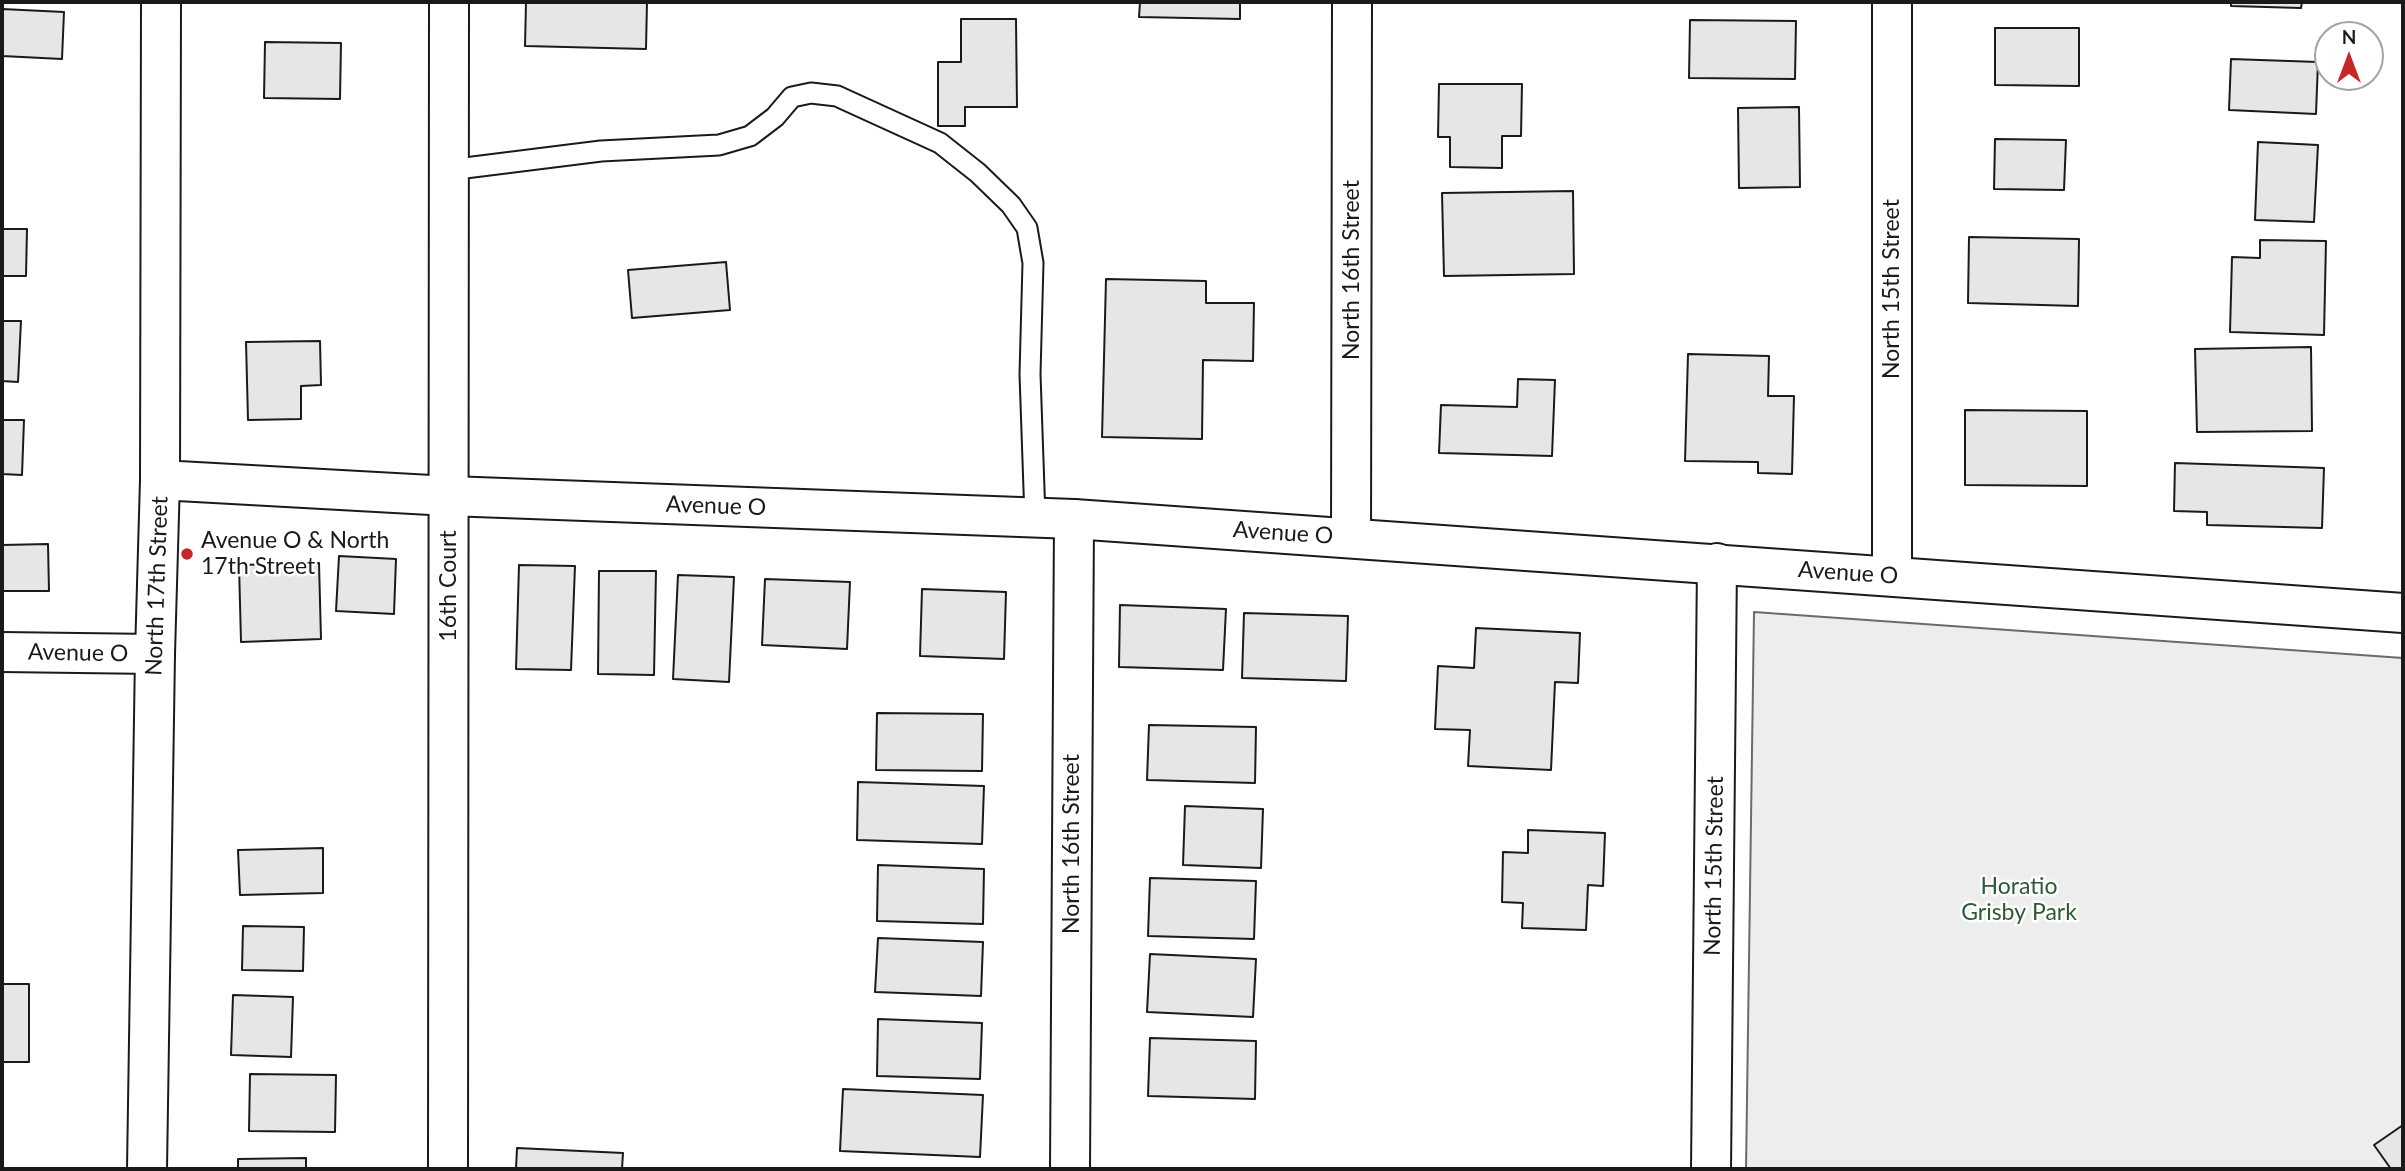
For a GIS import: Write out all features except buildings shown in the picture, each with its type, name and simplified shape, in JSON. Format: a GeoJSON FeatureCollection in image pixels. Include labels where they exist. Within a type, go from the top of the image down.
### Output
{"type":"FeatureCollection","features":[{"type":"Feature","properties":{"kind":"street","name":"North 17th Street"},"geometry":{"type":"LineString","coordinates":[[147,1169],[160,480],[161,2]]}},
{"type":"Feature","properties":{"kind":"street","name":"16th Court"},"geometry":{"type":"LineString","coordinates":[[448,1169],[449,2]]}},
{"type":"Feature","properties":{"kind":"street","name":"North 16th Street"},"geometry":{"type":"LineString","coordinates":[[1351,538],[1352,2]]}},
{"type":"Feature","properties":{"kind":"street","name":"North 15th Street"},"geometry":{"type":"LineString","coordinates":[[1892,2],[1892,576]]}},
{"type":"Feature","properties":{"kind":"street","name":"Avenue O"},"geometry":{"type":"LineString","coordinates":[[160,480],[449,496],[1074,519],[2403,613]]}},
{"type":"Feature","properties":{"kind":"street","name":"North 16th Street"},"geometry":{"type":"LineString","coordinates":[[1070,1169],[1074,519]]}},
{"type":"Feature","properties":{"kind":"street","name":"North 15th Street"},"geometry":{"type":"LineString","coordinates":[[1711,1169],[1717,564]]}},
{"type":"Feature","properties":{"kind":"street","name":"Avenue O"},"geometry":{"type":"LineString","coordinates":[[2,652],[155,654]]}},
{"type":"Feature","properties":{"kind":"lane"},"geometry":{"type":"LineString","coordinates":[[449,170],[601,151],[719,145],[750,136],[775,117],[792,97],[811,93],[837,96],[940,143],[978,173],[1011,205],[1027,228],[1033,263],[1030,374],[1035,518]]}},
{"type":"Feature","properties":{"kind":"shaded area","name":"Horatio Grisby Park"},"geometry":{"type":"Polygon","coordinates":[[[1754,612],[2403,658],[2403,1169],[1746,1169],[1754,612]]]}},
{"type":"Feature","properties":{"kind":"place","name":"Avenue O & North 17th Street"},"geometry":{"type":"Point","coordinates":[187,554]}}]}
